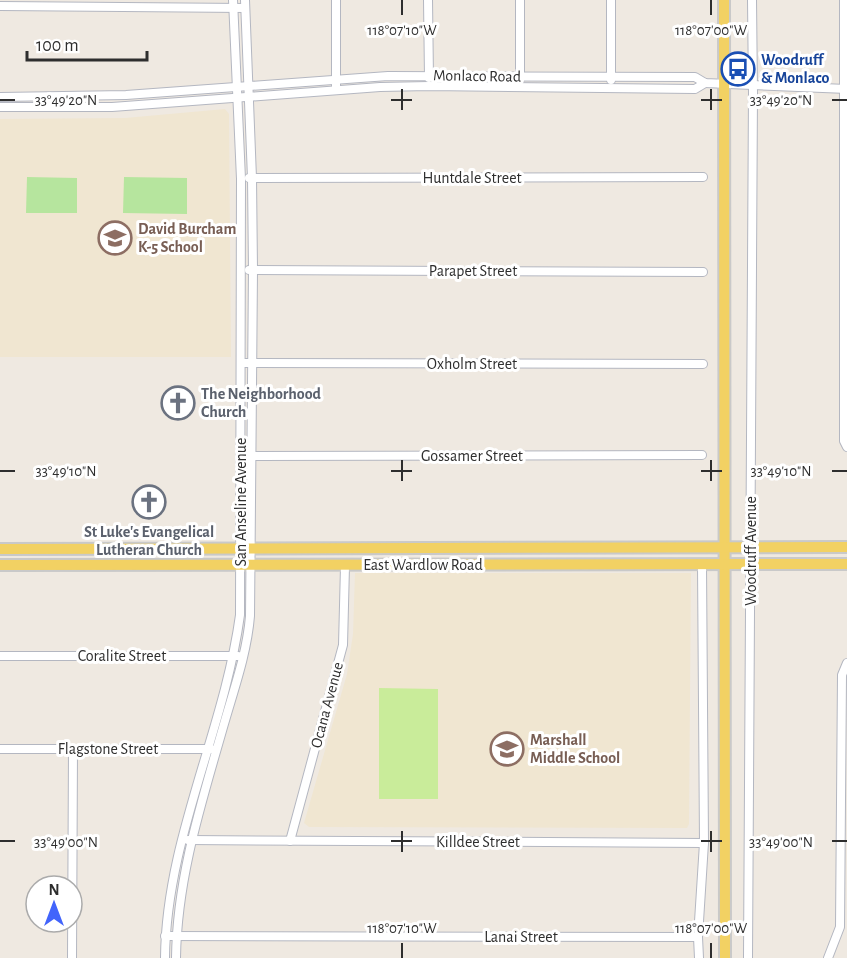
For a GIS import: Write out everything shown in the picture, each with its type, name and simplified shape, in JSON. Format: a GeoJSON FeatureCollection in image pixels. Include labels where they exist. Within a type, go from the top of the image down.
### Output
{"type":"FeatureCollection","features":[{"type":"Feature","properties":{"kind":"main road","name":"Woodruff Avenue"},"geometry":{"type":"LineString","coordinates":[[724,0],[725,958]]}},
{"type":"Feature","properties":{"kind":"main road","name":"East Wardlow Road"},"geometry":{"type":"LineString","coordinates":[[0,549],[847,547]]}},
{"type":"Feature","properties":{"kind":"main road"},"geometry":{"type":"LineString","coordinates":[[58,548],[58,565]]}},
{"type":"Feature","properties":{"kind":"main road"},"geometry":{"type":"LineString","coordinates":[[148,548],[149,564]]}},
{"type":"Feature","properties":{"kind":"main road","name":"East Wardlow Road"},"geometry":{"type":"LineString","coordinates":[[0,565],[847,564]]}},
{"type":"Feature","properties":{"kind":"street"},"geometry":{"type":"LineString","coordinates":[[336,0],[336,90]]}},
{"type":"Feature","properties":{"kind":"street"},"geometry":{"type":"LineString","coordinates":[[428,0],[429,86]]}},
{"type":"Feature","properties":{"kind":"street"},"geometry":{"type":"LineString","coordinates":[[520,0],[520,87]]}},
{"type":"Feature","properties":{"kind":"street"},"geometry":{"type":"LineString","coordinates":[[610,88],[611,0]]}},
{"type":"Feature","properties":{"kind":"street","name":"Woodruff Avenue"},"geometry":{"type":"LineString","coordinates":[[748,958],[752,0]]}},
{"type":"Feature","properties":{"kind":"street"},"geometry":{"type":"LineString","coordinates":[[844,0],[846,89],[843,441],[847,447]]}},
{"type":"Feature","properties":{"kind":"street","name":"San Anseline Avenue"},"geometry":{"type":"LineString","coordinates":[[233,4],[241,179],[242,456],[247,548]]}},
{"type":"Feature","properties":{"kind":"street"},"geometry":{"type":"LineString","coordinates":[[0,6],[245,4]]}},
{"type":"Feature","properties":{"kind":"street","name":"San Anseline Avenue"},"geometry":{"type":"LineString","coordinates":[[176,958],[176,936],[191,840],[234,656],[246,564],[252,456],[253,270],[245,4]]}},
{"type":"Feature","properties":{"kind":"street","name":"Monlaco Road"},"geometry":{"type":"LineString","coordinates":[[0,97],[93,96],[336,79],[429,75],[694,77],[705,82],[846,89]]}},
{"type":"Feature","properties":{"kind":"street","name":"Monlaco Road"},"geometry":{"type":"LineString","coordinates":[[0,108],[112,107],[336,90],[429,86],[695,89],[705,82]]}},
{"type":"Feature","properties":{"kind":"street","name":"Huntdale Street"},"geometry":{"type":"LineString","coordinates":[[241,179],[703,177]]}},
{"type":"Feature","properties":{"kind":"street","name":"Parapet Street"},"geometry":{"type":"LineString","coordinates":[[242,270],[704,272]]}},
{"type":"Feature","properties":{"kind":"street","name":"Oxholm Street"},"geometry":{"type":"LineString","coordinates":[[241,363],[703,364]]}},
{"type":"Feature","properties":{"kind":"street","name":"Gossamer Street"},"geometry":{"type":"LineString","coordinates":[[242,456],[702,455]]}},
{"type":"Feature","properties":{"kind":"street","name":"San Anseline Avenue"},"geometry":{"type":"LineString","coordinates":[[165,958],[169,899],[181,840],[244,656],[249,628],[246,564]]}},
{"type":"Feature","properties":{"kind":"street"},"geometry":{"type":"LineString","coordinates":[[699,958],[698,937],[704,843],[702,565]]}},
{"type":"Feature","properties":{"kind":"street","name":"Ocana Avenue"},"geometry":{"type":"LineString","coordinates":[[290,841],[343,645],[345,566]]}},
{"type":"Feature","properties":{"kind":"street","name":"Coralite Street"},"geometry":{"type":"LineString","coordinates":[[0,656],[244,656]]}},
{"type":"Feature","properties":{"kind":"street"},"geometry":{"type":"LineString","coordinates":[[828,958],[840,927],[842,675],[847,663]]}},
{"type":"Feature","properties":{"kind":"street","name":"Flagstone Street"},"geometry":{"type":"LineString","coordinates":[[0,748],[212,749]]}},
{"type":"Feature","properties":{"kind":"street"},"geometry":{"type":"LineString","coordinates":[[72,958],[73,749]]}},
{"type":"Feature","properties":{"kind":"street","name":"Killdee Street"},"geometry":{"type":"LineString","coordinates":[[181,840],[704,843]]}},
{"type":"Feature","properties":{"kind":"street","name":"Lanai Street"},"geometry":{"type":"LineString","coordinates":[[165,936],[698,937]]}},
{"type":"Feature","properties":{"kind":"shaded area","name":"David Burcham K-5 School"},"geometry":{"type":"Polygon","coordinates":[[[225,109],[229,114],[231,357],[0,357],[0,119],[125,118],[225,109]]]}},
{"type":"Feature","properties":{"kind":"shaded area","name":"Marshall Middle School"},"geometry":{"type":"Polygon","coordinates":[[[355,573],[691,573],[689,824],[687,828],[309,827],[304,823],[347,674],[353,634],[355,573]]]}},
{"type":"Feature","properties":{"kind":"green space"},"geometry":{"type":"Polygon","coordinates":[[[27,177],[77,178],[77,213],[26,213],[27,177]]]}},
{"type":"Feature","properties":{"kind":"green space"},"geometry":{"type":"Polygon","coordinates":[[[124,177],[187,178],[187,214],[123,213],[124,177]]]}},
{"type":"Feature","properties":{"kind":"green space"},"geometry":{"type":"Polygon","coordinates":[[[379,688],[438,689],[438,799],[379,799],[379,688]]]}},
{"type":"Feature","properties":{"kind":"place","name":"Woodruff & Monlaco"},"geometry":{"type":"Point","coordinates":[738,69]}},
{"type":"Feature","properties":{"kind":"place","name":"David Burcham K-5 School"},"geometry":{"type":"Point","coordinates":[115,238]}},
{"type":"Feature","properties":{"kind":"place","name":"The Neighborhood Church"},"geometry":{"type":"Point","coordinates":[178,403]}},
{"type":"Feature","properties":{"kind":"place","name":"St Luke's Evangelical Lutheran Church"},"geometry":{"type":"Point","coordinates":[149,502]}},
{"type":"Feature","properties":{"kind":"place","name":"Marshall Middle School"},"geometry":{"type":"Point","coordinates":[507,749]}}]}
